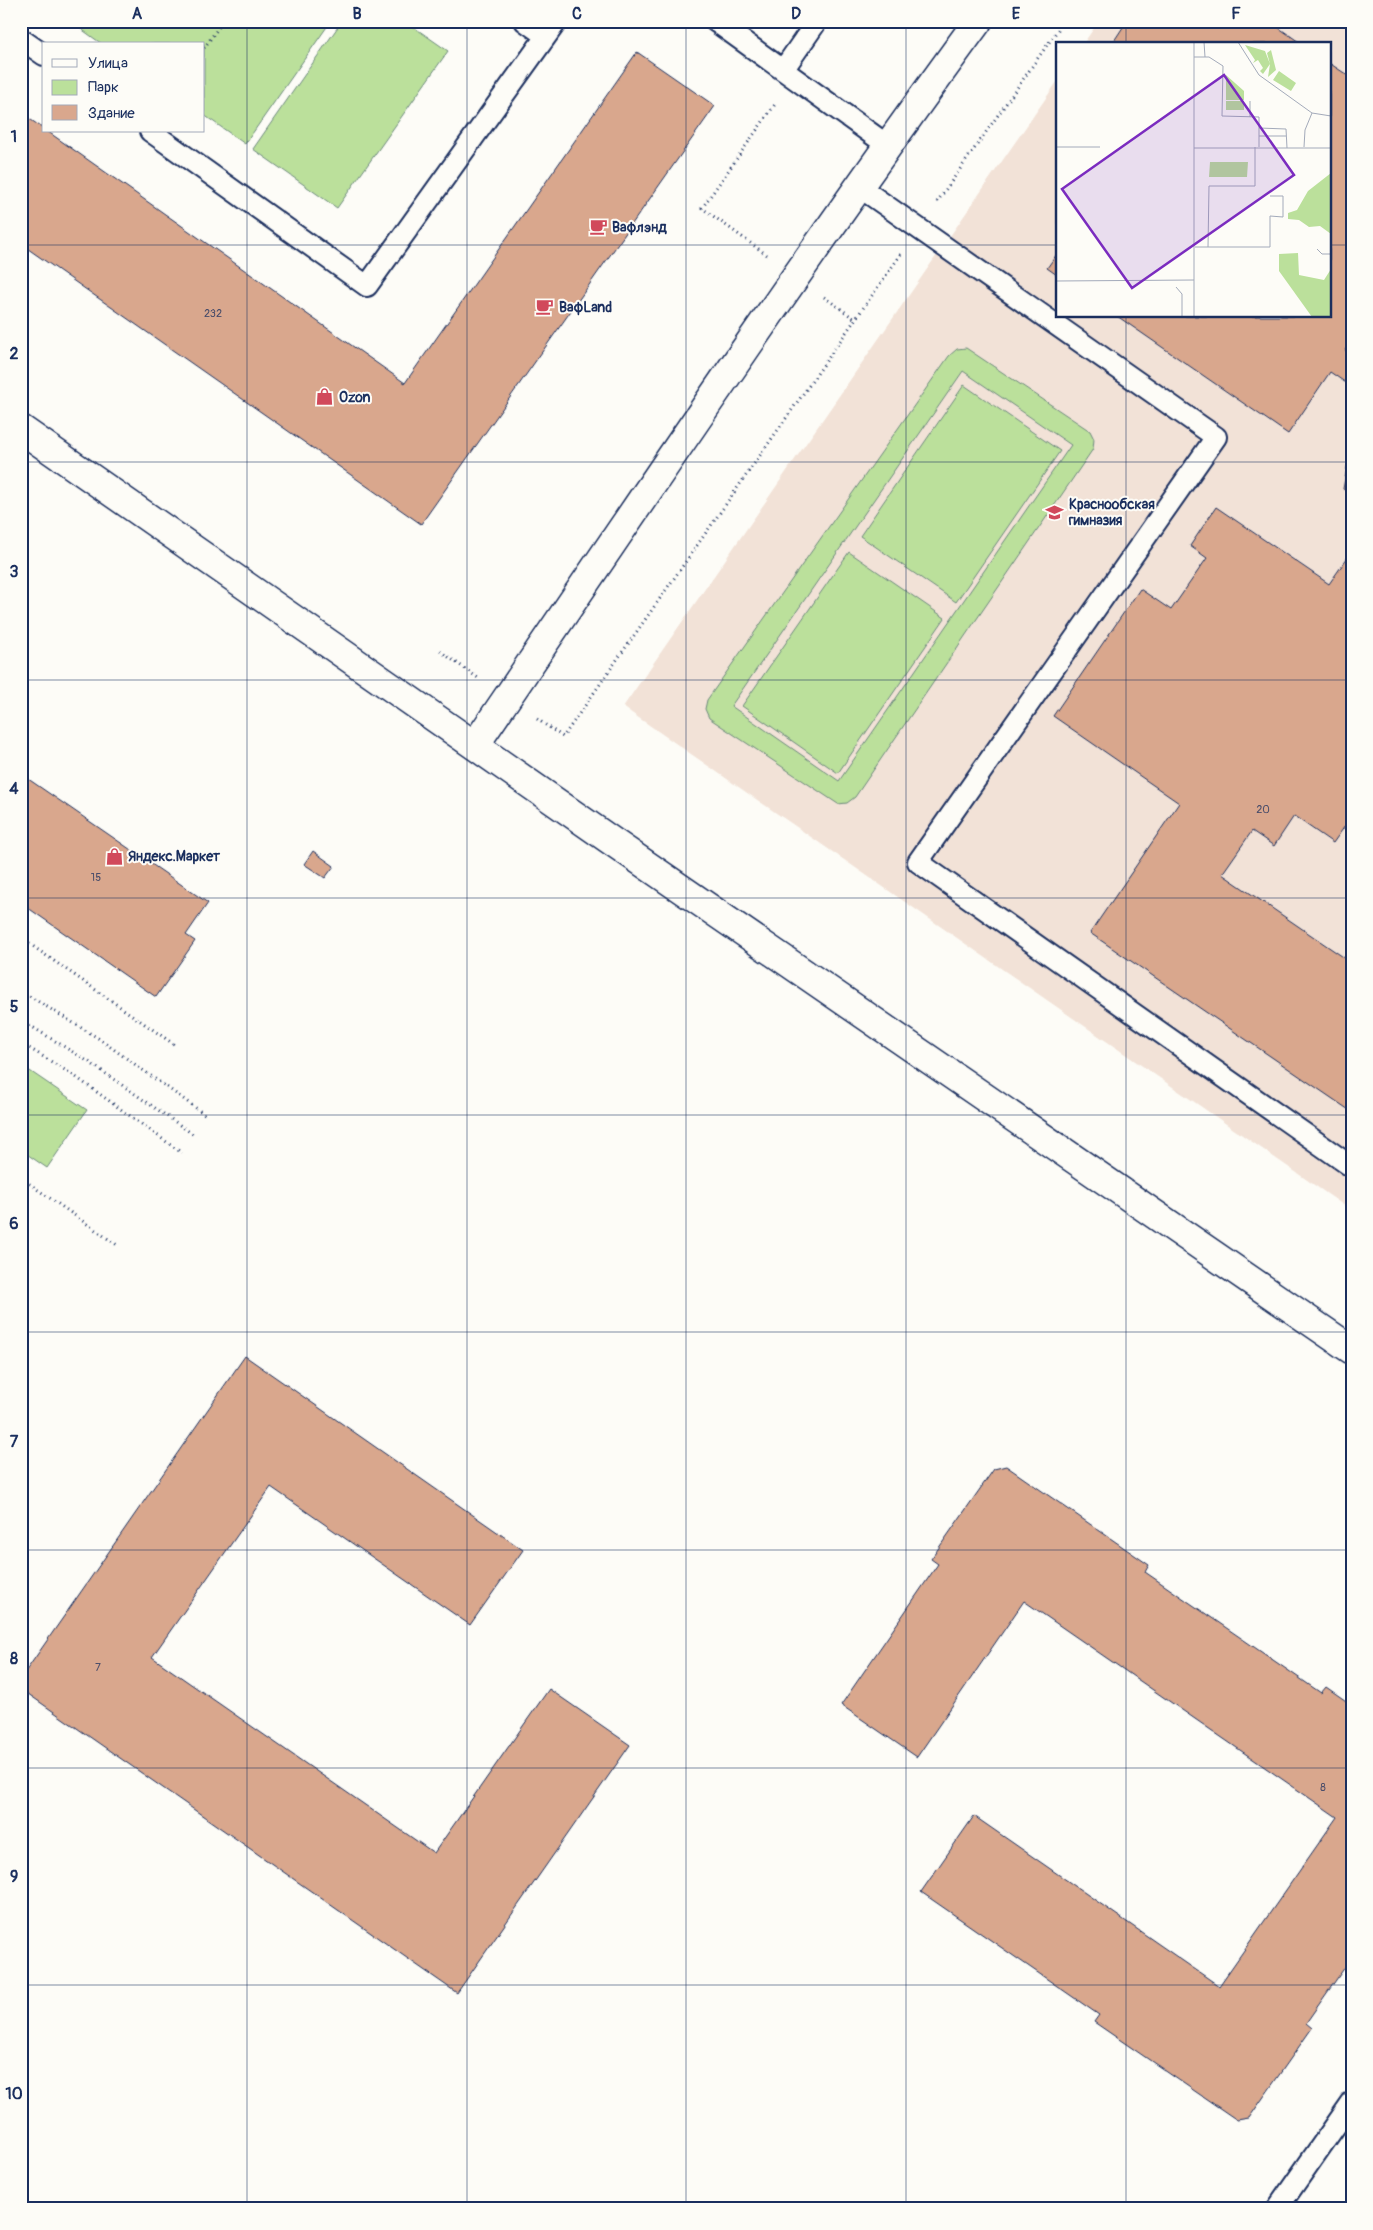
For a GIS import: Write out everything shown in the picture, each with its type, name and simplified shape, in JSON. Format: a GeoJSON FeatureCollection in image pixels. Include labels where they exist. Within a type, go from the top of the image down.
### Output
{"type":"FeatureCollection","features":[{"type":"Feature","properties":{"kind":"street"},"geometry":{"type":"LineString","coordinates":[[475,745],[647,489],[858,186],[978,21]]}},
{"type":"Feature","properties":{"kind":"street"},"geometry":{"type":"LineString","coordinates":[[21,429],[475,745],[1352,1350]]}},
{"type":"Feature","properties":{"kind":"lane"},"geometry":{"type":"LineString","coordinates":[[151,132],[367,286],[551,29],[525,21]]}},
{"type":"Feature","properties":{"kind":"lane"},"geometry":{"type":"LineString","coordinates":[[715,21],[887,145]]}},
{"type":"Feature","properties":{"kind":"lane"},"geometry":{"type":"LineString","coordinates":[[788,74],[817,21]]}},
{"type":"Feature","properties":{"kind":"lane"},"geometry":{"type":"LineString","coordinates":[[21,39],[42,54]]}},
{"type":"Feature","properties":{"kind":"lane"},"geometry":{"type":"LineString","coordinates":[[858,186],[1216,437],[918,862],[1352,1167]]}},
{"type":"Feature","properties":{"kind":"lane"},"geometry":{"type":"LineString","coordinates":[[1277,2209],[1352,2102]]}},
{"type":"Feature","properties":{"kind":"path"},"geometry":{"type":"LineString","coordinates":[[205,47],[223,21]]}},
{"type":"Feature","properties":{"kind":"path"},"geometry":{"type":"LineString","coordinates":[[440,651],[563,737],[1064,21]]}},
{"type":"Feature","properties":{"kind":"path"},"geometry":{"type":"LineString","coordinates":[[1340,21],[1352,29]]}},
{"type":"Feature","properties":{"kind":"path"},"geometry":{"type":"LineString","coordinates":[[788,74],[702,208],[855,319]]}},
{"type":"Feature","properties":{"kind":"path"},"geometry":{"type":"LineString","coordinates":[[21,938],[175,1045]]}},
{"type":"Feature","properties":{"kind":"path"},"geometry":{"type":"LineString","coordinates":[[21,991],[98,1038],[207,1116]]}},
{"type":"Feature","properties":{"kind":"path"},"geometry":{"type":"LineString","coordinates":[[21,1020],[90,1062],[194,1135]]}},
{"type":"Feature","properties":{"kind":"path"},"geometry":{"type":"LineString","coordinates":[[21,1044],[72,1075],[182,1152]]}},
{"type":"Feature","properties":{"kind":"path"},"geometry":{"type":"LineString","coordinates":[[21,1178],[117,1245]]}},
{"type":"Feature","properties":{"kind":"shaded area","name":"Краснообская гимназия"},"geometry":{"type":"Polygon","coordinates":[[[1099,21],[1352,21],[1352,1211],[623,707],[1056,83],[1056,318],[1330,318],[1330,42],[1084,42],[1099,21]]]}},
{"type":"Feature","properties":{"kind":"green space"},"geometry":{"type":"Polygon","coordinates":[[[70,21],[331,21],[245,144],[205,116],[205,42],[99,42],[70,21]]]}},
{"type":"Feature","properties":{"kind":"green space"},"geometry":{"type":"Polygon","coordinates":[[[342,21],[405,21],[448,51],[337,208],[253,149],[342,21]]]}},
{"type":"Feature","properties":{"kind":"green space"},"geometry":{"type":"Polygon","coordinates":[[[966,348],[1090,431],[1094,439],[1093,449],[855,797],[847,803],[838,804],[709,718],[705,709],[707,700],[949,356],[957,349],[966,348]],[[963,371],[731,706],[839,781],[1071,445],[963,371]]]}},
{"type":"Feature","properties":{"kind":"green space"},"geometry":{"type":"Polygon","coordinates":[[[964,385],[1060,451],[956,602],[860,536],[964,385]]]}},
{"type":"Feature","properties":{"kind":"green space"},"geometry":{"type":"Polygon","coordinates":[[[849,552],[945,618],[838,773],[742,706],[849,552]]]}},
{"type":"Feature","properties":{"kind":"green space"},"geometry":{"type":"Polygon","coordinates":[[[21,1065],[87,1110],[47,1168],[21,1150],[21,1065]]]}},
{"type":"Feature","properties":{"kind":"building"},"geometry":{"type":"Polygon","coordinates":[[[1127,21],[1269,21],[1299,42],[1113,42],[1127,21]]]}},
{"type":"Feature","properties":{"kind":"building"},"geometry":{"type":"Polygon","coordinates":[[[637,52],[715,106],[421,524],[21,244],[21,113],[42,128],[42,132],[48,132],[405,383],[637,52]]]}},
{"type":"Feature","properties":{"kind":"building"},"geometry":{"type":"Polygon","coordinates":[[[1330,64],[1352,78],[1352,341],[1345,350],[1352,355],[1352,387],[1330,372],[1288,434],[1120,318],[1330,318],[1330,64]]]}},
{"type":"Feature","properties":{"kind":"building"},"geometry":{"type":"Polygon","coordinates":[[[1056,255],[1056,274],[1047,268],[1056,255]]]}},
{"type":"Feature","properties":{"kind":"building"},"geometry":{"type":"Polygon","coordinates":[[[1352,440],[1352,495],[1343,489],[1352,440]]]}},
{"type":"Feature","properties":{"kind":"building"},"geometry":{"type":"Polygon","coordinates":[[[1216,507],[1329,584],[1352,551],[1352,816],[1333,843],[1294,816],[1274,846],[1252,831],[1222,874],[1352,963],[1352,1112],[1090,933],[1179,803],[1053,716],[1140,589],[1171,610],[1207,558],[1190,546],[1216,507]]]}},
{"type":"Feature","properties":{"kind":"building"},"geometry":{"type":"Polygon","coordinates":[[[21,774],[208,903],[186,935],[195,941],[156,997],[21,903],[21,774]]]}},
{"type":"Feature","properties":{"kind":"building"},"geometry":{"type":"Polygon","coordinates":[[[313,851],[334,866],[325,878],[304,864],[313,851]]]}},
{"type":"Feature","properties":{"kind":"building"},"geometry":{"type":"Polygon","coordinates":[[[245,1356],[523,1550],[470,1625],[271,1487],[152,1657],[434,1853],[549,1689],[630,1745],[457,1993],[21,1689],[21,1678],[245,1356]]]}},
{"type":"Feature","properties":{"kind":"building"},"geometry":{"type":"Polygon","coordinates":[[[1006,1466],[1149,1565],[1145,1572],[1321,1693],[1326,1687],[1352,1705],[1352,1957],[1306,2023],[1312,2028],[1249,2118],[1237,2120],[1094,2022],[1099,2015],[921,1892],[974,1816],[1219,1986],[1337,1817],[1024,1601],[917,1757],[841,1705],[938,1564],[931,1559],[994,1469],[1006,1466]]]}},
{"type":"Feature","properties":{"kind":"place","name":"Вафлэнд"},"geometry":{"type":"Point","coordinates":[598,227]}},
{"type":"Feature","properties":{"kind":"place","name":"ВафLand"},"geometry":{"type":"Point","coordinates":[545,307]}},
{"type":"Feature","properties":{"kind":"place","name":"Ozon"},"geometry":{"type":"Point","coordinates":[325,397]}},
{"type":"Feature","properties":{"kind":"place","name":"Краснообская гимназия"},"geometry":{"type":"Point","coordinates":[1055,512]}},
{"type":"Feature","properties":{"kind":"place","name":"Яндекс.Маркет"},"geometry":{"type":"Point","coordinates":[114,856]}}]}
